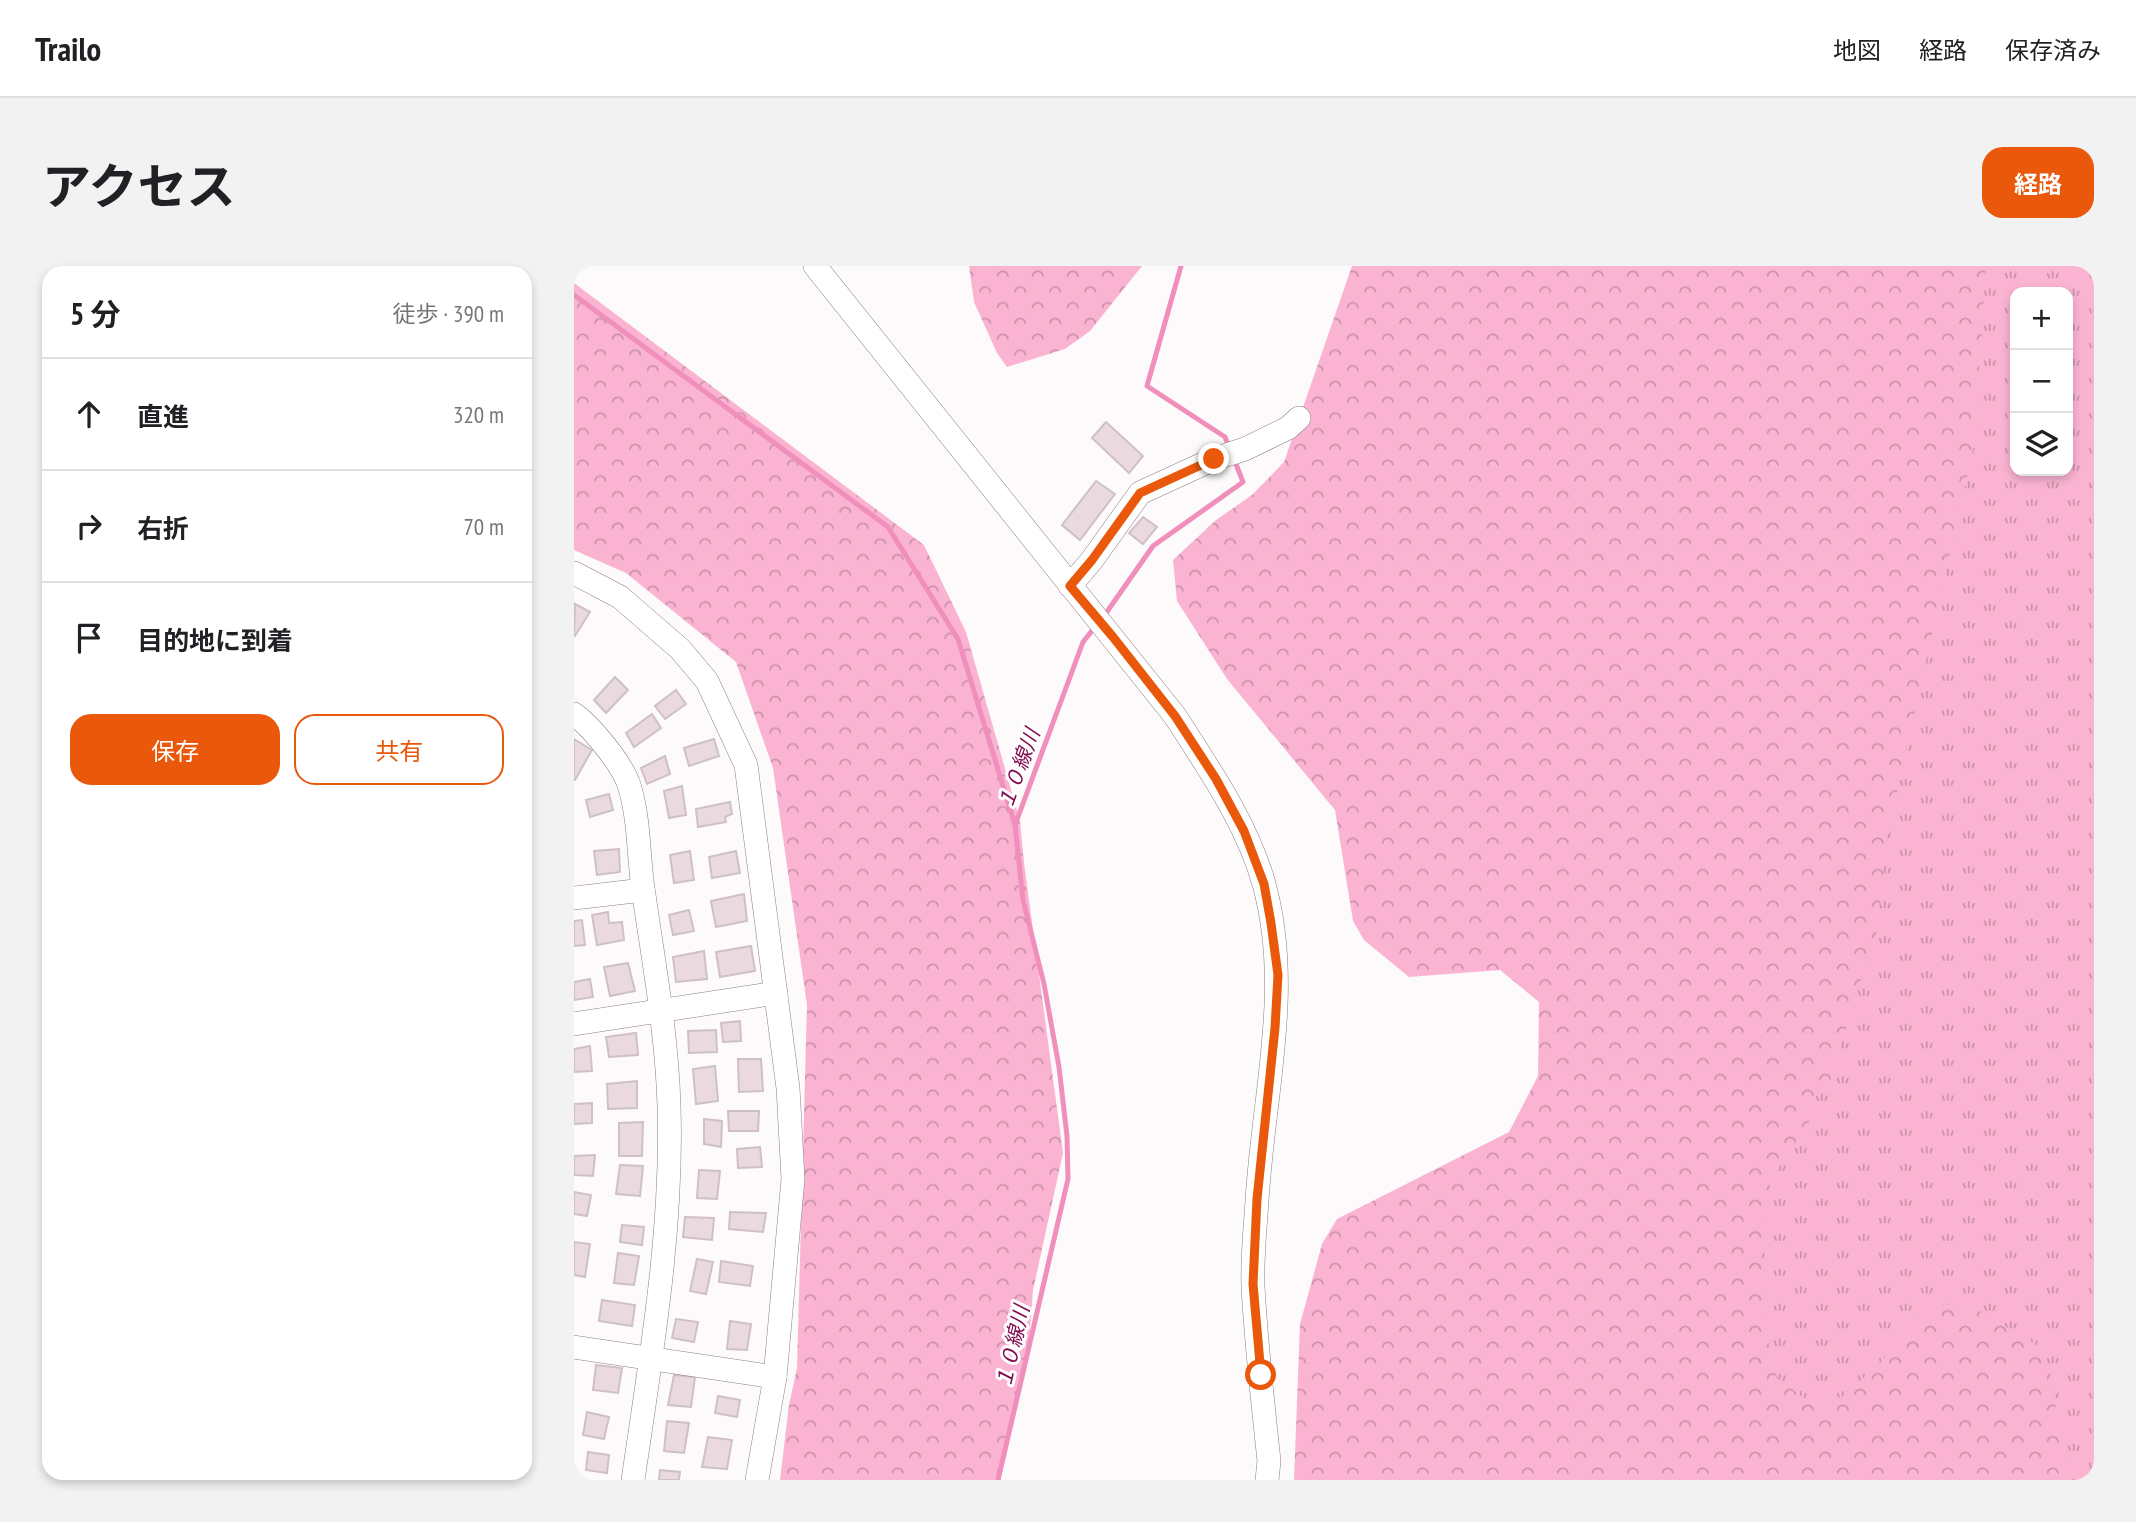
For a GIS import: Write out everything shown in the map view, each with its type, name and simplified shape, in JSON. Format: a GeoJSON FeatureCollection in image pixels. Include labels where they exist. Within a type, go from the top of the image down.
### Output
{"type":"FeatureCollection","features":[{"type":"Feature","properties":{"kind":"street"},"geometry":{"type":"LineString","coordinates":[[815,266],[1175,716],[1216,779],[1244,831],[1264,884],[1278,975],[1257,1199],[1253,1284],[1269,1461],[1267,1480]]}},
{"type":"Feature","properties":{"kind":"street"},"geometry":{"type":"LineString","coordinates":[[1070,586],[1140,493],[1214,459],[1245,449],[1287,428],[1299,418]]}},
{"type":"Feature","properties":{"kind":"street"},"geometry":{"type":"LineString","coordinates":[[574,573],[620,597],[680,649],[707,681],[746,765],[788,1088],[793,1179],[775,1377],[757,1480]]}},
{"type":"Feature","properties":{"kind":"street"},"geometry":{"type":"LineString","coordinates":[[574,714],[586,723],[605,746],[628,782],[662,1010],[669,1105],[666,1240],[633,1480]]}},
{"type":"Feature","properties":{"kind":"street"},"geometry":{"type":"LineString","coordinates":[[574,898],[643,890]]}},
{"type":"Feature","properties":{"kind":"street"},"geometry":{"type":"LineString","coordinates":[[574,1024],[776,993]]}},
{"type":"Feature","properties":{"kind":"street"},"geometry":{"type":"LineString","coordinates":[[574,1347],[775,1377]]}},
{"type":"Feature","properties":{"kind":"green space"},"geometry":{"type":"Polygon","coordinates":[[[969,266],[1142,266],[1090,331],[1065,349],[1007,367],[997,353],[974,302],[969,266]]]}},
{"type":"Feature","properties":{"kind":"green space"},"geometry":{"type":"Polygon","coordinates":[[[1352,266],[1986,266],[1974,445],[1887,837],[1875,945],[1863,973],[1830,1081],[1816,1097],[1818,1109],[1771,1179],[1761,1245],[1770,1360],[1777,1377],[1810,1403],[1842,1397],[1880,1363],[1922,1311],[1962,1301],[2035,1344],[2050,1372],[2068,1480],[1294,1480],[1300,1324],[1322,1244],[1337,1219],[1509,1132],[1538,1076],[1539,1002],[1500,970],[1409,977],[1364,940],[1353,921],[1335,810],[1227,679],[1177,601],[1173,560],[1216,520],[1252,495],[1284,462],[1352,266]]]}},
{"type":"Feature","properties":{"kind":"green space"},"geometry":{"type":"Polygon","coordinates":[[[1840,266],[2094,266],[2094,1480],[1626,1480],[1840,266]]]}},
{"type":"Feature","properties":{"kind":"green space"},"geometry":{"type":"Polygon","coordinates":[[[574,283],[924,545],[966,632],[1020,821],[1063,1153],[1033,1290],[1028,1356],[1000,1480],[780,1480],[789,1405],[797,1368],[807,1005],[773,768],[736,662],[626,573],[574,550],[574,283]]]}},
{"type":"Feature","properties":{"kind":"building"},"geometry":{"type":"Polygon","coordinates":[[[1106,422],[1143,456],[1129,473],[1092,438],[1106,422]]]}},
{"type":"Feature","properties":{"kind":"building"},"geometry":{"type":"Polygon","coordinates":[[[1096,481],[1115,494],[1080,540],[1062,525],[1096,481]]]}},
{"type":"Feature","properties":{"kind":"building"},"geometry":{"type":"Polygon","coordinates":[[[1143,517],[1157,527],[1143,544],[1129,533],[1143,517]]]}},
{"type":"Feature","properties":{"kind":"building"},"geometry":{"type":"Polygon","coordinates":[[[575,604],[590,612],[575,636],[574,635],[575,604]]]}},
{"type":"Feature","properties":{"kind":"building"},"geometry":{"type":"Polygon","coordinates":[[[615,677],[628,690],[606,713],[594,700],[615,677]]]}},
{"type":"Feature","properties":{"kind":"building"},"geometry":{"type":"Polygon","coordinates":[[[676,690],[686,704],[665,719],[655,706],[676,690]]]}},
{"type":"Feature","properties":{"kind":"building"},"geometry":{"type":"Polygon","coordinates":[[[652,714],[661,728],[634,747],[626,733],[652,714]]]}},
{"type":"Feature","properties":{"kind":"building"},"geometry":{"type":"Polygon","coordinates":[[[574,739],[592,750],[575,780],[574,780],[574,739]]]}},
{"type":"Feature","properties":{"kind":"building"},"geometry":{"type":"Polygon","coordinates":[[[714,739],[719,756],[689,766],[684,748],[714,739]]]}},
{"type":"Feature","properties":{"kind":"building"},"geometry":{"type":"Polygon","coordinates":[[[665,756],[670,774],[647,784],[641,768],[665,756]]]}},
{"type":"Feature","properties":{"kind":"building"},"geometry":{"type":"Polygon","coordinates":[[[682,786],[686,815],[669,818],[664,791],[682,786]]]}},
{"type":"Feature","properties":{"kind":"building"},"geometry":{"type":"Polygon","coordinates":[[[609,794],[613,810],[590,817],[586,800],[609,794]]]}},
{"type":"Feature","properties":{"kind":"building"},"geometry":{"type":"Polygon","coordinates":[[[730,802],[732,814],[725,817],[726,822],[698,827],[696,809],[730,802]]]}},
{"type":"Feature","properties":{"kind":"building"},"geometry":{"type":"Polygon","coordinates":[[[619,849],[620,872],[597,875],[594,851],[619,849]]]}},
{"type":"Feature","properties":{"kind":"building"},"geometry":{"type":"Polygon","coordinates":[[[690,851],[694,880],[674,883],[670,855],[690,851]]]}},
{"type":"Feature","properties":{"kind":"building"},"geometry":{"type":"Polygon","coordinates":[[[736,851],[740,873],[712,878],[709,857],[736,851]]]}},
{"type":"Feature","properties":{"kind":"building"},"geometry":{"type":"Polygon","coordinates":[[[744,894],[747,921],[716,927],[711,901],[744,894]]]}},
{"type":"Feature","properties":{"kind":"building"},"geometry":{"type":"Polygon","coordinates":[[[689,910],[694,931],[673,935],[669,915],[689,910]]]}},
{"type":"Feature","properties":{"kind":"building"},"geometry":{"type":"Polygon","coordinates":[[[608,912],[609,923],[622,922],[624,940],[597,945],[592,915],[608,912]]]}},
{"type":"Feature","properties":{"kind":"building"},"geometry":{"type":"Polygon","coordinates":[[[582,920],[585,945],[574,946],[574,921],[582,920]]]}},
{"type":"Feature","properties":{"kind":"building"},"geometry":{"type":"Polygon","coordinates":[[[751,946],[755,971],[720,977],[716,952],[751,946]]]}},
{"type":"Feature","properties":{"kind":"building"},"geometry":{"type":"Polygon","coordinates":[[[704,951],[707,979],[676,982],[673,957],[704,951]]]}},
{"type":"Feature","properties":{"kind":"building"},"geometry":{"type":"Polygon","coordinates":[[[628,963],[635,991],[610,996],[604,967],[628,963]]]}},
{"type":"Feature","properties":{"kind":"building"},"geometry":{"type":"Polygon","coordinates":[[[590,979],[593,997],[574,1000],[574,982],[590,979]]]}},
{"type":"Feature","properties":{"kind":"building"},"geometry":{"type":"Polygon","coordinates":[[[740,1021],[741,1041],[723,1042],[721,1023],[740,1021]]]}},
{"type":"Feature","properties":{"kind":"building"},"geometry":{"type":"Polygon","coordinates":[[[716,1030],[717,1052],[689,1053],[688,1031],[716,1030]]]}},
{"type":"Feature","properties":{"kind":"building"},"geometry":{"type":"Polygon","coordinates":[[[636,1033],[638,1055],[609,1057],[606,1037],[636,1033]]]}},
{"type":"Feature","properties":{"kind":"building"},"geometry":{"type":"Polygon","coordinates":[[[590,1046],[592,1071],[574,1072],[574,1049],[590,1046]]]}},
{"type":"Feature","properties":{"kind":"building"},"geometry":{"type":"Polygon","coordinates":[[[738,1059],[761,1059],[763,1091],[739,1092],[738,1059]]]}},
{"type":"Feature","properties":{"kind":"building"},"geometry":{"type":"Polygon","coordinates":[[[715,1066],[718,1101],[696,1104],[693,1069],[715,1066]]]}},
{"type":"Feature","properties":{"kind":"building"},"geometry":{"type":"Polygon","coordinates":[[[637,1081],[637,1108],[608,1109],[607,1084],[637,1081]]]}},
{"type":"Feature","properties":{"kind":"building"},"geometry":{"type":"Polygon","coordinates":[[[592,1103],[592,1123],[574,1124],[574,1104],[592,1103]]]}},
{"type":"Feature","properties":{"kind":"building"},"geometry":{"type":"Polygon","coordinates":[[[728,1111],[759,1111],[758,1131],[729,1131],[728,1111]]]}},
{"type":"Feature","properties":{"kind":"building"},"geometry":{"type":"Polygon","coordinates":[[[704,1119],[722,1121],[721,1147],[704,1144],[704,1119]]]}},
{"type":"Feature","properties":{"kind":"building"},"geometry":{"type":"Polygon","coordinates":[[[643,1122],[642,1156],[619,1156],[619,1123],[643,1122]]]}},
{"type":"Feature","properties":{"kind":"building"},"geometry":{"type":"Polygon","coordinates":[[[760,1147],[762,1167],[738,1168],[737,1149],[760,1147]]]}},
{"type":"Feature","properties":{"kind":"building"},"geometry":{"type":"Polygon","coordinates":[[[595,1155],[593,1176],[574,1175],[574,1156],[595,1155]]]}},
{"type":"Feature","properties":{"kind":"building"},"geometry":{"type":"Polygon","coordinates":[[[620,1165],[643,1166],[640,1196],[616,1194],[620,1165]]]}},
{"type":"Feature","properties":{"kind":"building"},"geometry":{"type":"Polygon","coordinates":[[[699,1170],[720,1171],[717,1199],[697,1198],[699,1170]]]}},
{"type":"Feature","properties":{"kind":"building"},"geometry":{"type":"Polygon","coordinates":[[[574,1192],[591,1195],[587,1216],[574,1214],[574,1192]]]}},
{"type":"Feature","properties":{"kind":"building"},"geometry":{"type":"Polygon","coordinates":[[[730,1212],[766,1213],[763,1232],[729,1229],[730,1212]]]}},
{"type":"Feature","properties":{"kind":"building"},"geometry":{"type":"Polygon","coordinates":[[[685,1217],[714,1218],[712,1240],[683,1237],[685,1217]]]}},
{"type":"Feature","properties":{"kind":"building"},"geometry":{"type":"Polygon","coordinates":[[[622,1225],[644,1227],[642,1245],[620,1242],[622,1225]]]}},
{"type":"Feature","properties":{"kind":"building"},"geometry":{"type":"Polygon","coordinates":[[[574,1242],[590,1244],[585,1277],[574,1275],[574,1242]]]}},
{"type":"Feature","properties":{"kind":"building"},"geometry":{"type":"Polygon","coordinates":[[[618,1253],[639,1256],[634,1285],[614,1283],[618,1253]]]}},
{"type":"Feature","properties":{"kind":"building"},"geometry":{"type":"Polygon","coordinates":[[[697,1259],[713,1262],[706,1294],[690,1291],[697,1259]]]}},
{"type":"Feature","properties":{"kind":"building"},"geometry":{"type":"Polygon","coordinates":[[[721,1261],[753,1266],[750,1286],[719,1282],[721,1261]]]}},
{"type":"Feature","properties":{"kind":"building"},"geometry":{"type":"Polygon","coordinates":[[[602,1300],[635,1305],[632,1326],[599,1321],[602,1300]]]}},
{"type":"Feature","properties":{"kind":"building"},"geometry":{"type":"Polygon","coordinates":[[[676,1319],[698,1322],[694,1342],[672,1338],[676,1319]]]}},
{"type":"Feature","properties":{"kind":"building"},"geometry":{"type":"Polygon","coordinates":[[[730,1321],[751,1324],[747,1350],[727,1349],[730,1321]]]}},
{"type":"Feature","properties":{"kind":"building"},"geometry":{"type":"Polygon","coordinates":[[[596,1365],[622,1368],[618,1393],[593,1390],[596,1365]]]}},
{"type":"Feature","properties":{"kind":"building"},"geometry":{"type":"Polygon","coordinates":[[[674,1375],[695,1377],[691,1407],[668,1405],[674,1375]]]}},
{"type":"Feature","properties":{"kind":"building"},"geometry":{"type":"Polygon","coordinates":[[[718,1396],[740,1400],[737,1417],[715,1413],[718,1396]]]}},
{"type":"Feature","properties":{"kind":"building"},"geometry":{"type":"Polygon","coordinates":[[[587,1412],[609,1417],[604,1439],[583,1435],[587,1412]]]}},
{"type":"Feature","properties":{"kind":"building"},"geometry":{"type":"Polygon","coordinates":[[[667,1421],[689,1423],[684,1453],[664,1451],[667,1421]]]}},
{"type":"Feature","properties":{"kind":"building"},"geometry":{"type":"Polygon","coordinates":[[[708,1437],[732,1440],[727,1469],[702,1467],[708,1437]]]}},
{"type":"Feature","properties":{"kind":"building"},"geometry":{"type":"Polygon","coordinates":[[[588,1452],[609,1455],[607,1473],[586,1470],[588,1452]]]}},
{"type":"Feature","properties":{"kind":"building"},"geometry":{"type":"Polygon","coordinates":[[[660,1470],[680,1472],[679,1480],[659,1480],[660,1470]]]}},
{"type":"Feature","properties":{"kind":"waterway","name":"１０線川"},"geometry":{"type":"LineString","coordinates":[[1181,266],[1147,386],[1225,437],[1229,447]]}},
{"type":"Feature","properties":{"kind":"waterway"},"geometry":{"type":"LineString","coordinates":[[574,295],[888,527],[958,639],[1015,825]]}},
{"type":"Feature","properties":{"kind":"waterway","name":"１０線川"},"geometry":{"type":"LineString","coordinates":[[1104,616],[1153,546],[1243,482],[1234,459]]}},
{"type":"Feature","properties":{"kind":"waterway","name":"１０線川"},"geometry":{"type":"LineString","coordinates":[[998,1480],[1068,1179],[1067,1136],[1059,1067],[1044,984],[1023,900],[1015,825],[1083,642],[1095,627]]}},
{"type":"Feature","properties":{"kind":"route"},"geometry":{"type":"LineString","coordinates":[[1214,459],[1140,493],[1070,586],[1175,716],[1216,779],[1244,831],[1264,884],[1278,975],[1257,1199],[1253,1284],[1261,1375]]}}]}
